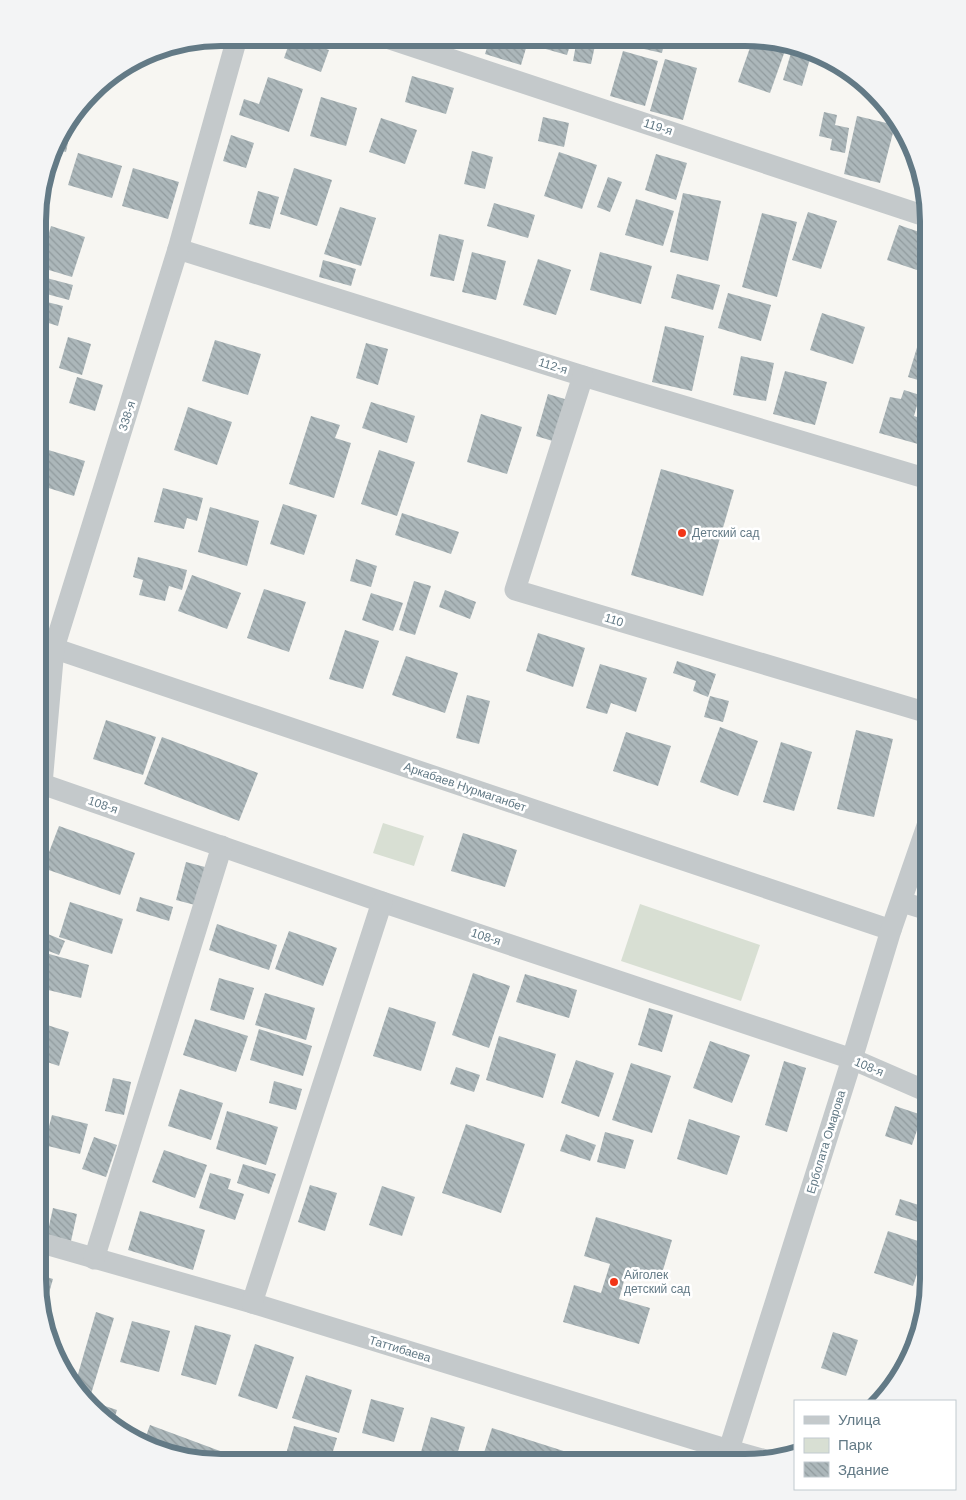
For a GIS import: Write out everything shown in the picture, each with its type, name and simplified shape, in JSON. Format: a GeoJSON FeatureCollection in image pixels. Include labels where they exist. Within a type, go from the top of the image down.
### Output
{"type":"FeatureCollection","features":[{"type":"Feature","properties":{"kind":"street","name":"338-я"},"geometry":{"type":"LineString","coordinates":[[46,646],[178,249],[235,46]]}},
{"type":"Feature","properties":{"kind":"street","name":"119-я"},"geometry":{"type":"LineString","coordinates":[[411,46],[919,214]]}},
{"type":"Feature","properties":{"kind":"street","name":"112-я"},"geometry":{"type":"LineString","coordinates":[[178,249],[583,376],[920,478]]}},
{"type":"Feature","properties":{"kind":"street","name":"110"},"geometry":{"type":"LineString","coordinates":[[583,376],[515,590],[920,710]]}},
{"type":"Feature","properties":{"kind":"street","name":"Аркабаев Нурмаганбет"},"geometry":{"type":"LineString","coordinates":[[46,646],[891,930]]}},
{"type":"Feature","properties":{"kind":"street","name":"108-я"},"geometry":{"type":"LineString","coordinates":[[46,793],[222,846],[382,902],[852,1059],[919,1088]]}},
{"type":"Feature","properties":{"kind":"street"},"geometry":{"type":"LineString","coordinates":[[94,1258],[222,846]]}},
{"type":"Feature","properties":{"kind":"street","name":"Ерболата Омарова"},"geometry":{"type":"LineString","coordinates":[[728,1454],[891,930],[919,849]]}},
{"type":"Feature","properties":{"kind":"street"},"geometry":{"type":"LineString","coordinates":[[252,1303],[382,902]]}},
{"type":"Feature","properties":{"kind":"street"},"geometry":{"type":"LineString","coordinates":[[902,902],[919,907]]}},
{"type":"Feature","properties":{"kind":"street","name":"Таттибаева"},"geometry":{"type":"LineString","coordinates":[[46,1244],[252,1303],[721,1454]]}},
{"type":"Feature","properties":{"kind":"green space"},"geometry":{"type":"Polygon","coordinates":[[[383,823],[424,836],[414,866],[373,853],[383,823]]]}},
{"type":"Feature","properties":{"kind":"green space"},"geometry":{"type":"Polygon","coordinates":[[[640,904],[760,945],[741,1001],[621,961],[640,904]]]}},
{"type":"Feature","properties":{"kind":"building"},"geometry":{"type":"Polygon","coordinates":[[[288,46],[316,46],[329,50],[321,72],[284,58],[288,46]]]}},
{"type":"Feature","properties":{"kind":"building"},"geometry":{"type":"Polygon","coordinates":[[[488,46],[527,46],[521,65],[485,54],[488,46]]]}},
{"type":"Feature","properties":{"kind":"building"},"geometry":{"type":"Polygon","coordinates":[[[535,46],[570,46],[567,55],[535,46]]]}},
{"type":"Feature","properties":{"kind":"building"},"geometry":{"type":"Polygon","coordinates":[[[576,46],[595,46],[591,64],[573,61],[576,46]]]}},
{"type":"Feature","properties":{"kind":"building"},"geometry":{"type":"Polygon","coordinates":[[[645,46],[664,46],[662,53],[644,49],[645,46]]]}},
{"type":"Feature","properties":{"kind":"building"},"geometry":{"type":"Polygon","coordinates":[[[750,46],[785,51],[770,93],[738,82],[750,46]]]}},
{"type":"Feature","properties":{"kind":"building"},"geometry":{"type":"Polygon","coordinates":[[[623,51],[658,61],[645,106],[610,96],[623,51]]]}},
{"type":"Feature","properties":{"kind":"building"},"geometry":{"type":"Polygon","coordinates":[[[791,53],[810,59],[802,86],[783,80],[791,53]]]}},
{"type":"Feature","properties":{"kind":"building"},"geometry":{"type":"Polygon","coordinates":[[[665,59],[697,68],[683,120],[650,111],[665,59]]]}},
{"type":"Feature","properties":{"kind":"building"},"geometry":{"type":"Polygon","coordinates":[[[412,76],[454,88],[446,114],[405,102],[412,76]]]}},
{"type":"Feature","properties":{"kind":"building"},"geometry":{"type":"Polygon","coordinates":[[[268,77],[303,89],[289,132],[239,115],[244,99],[259,104],[268,77]]]}},
{"type":"Feature","properties":{"kind":"building"},"geometry":{"type":"Polygon","coordinates":[[[321,97],[357,108],[346,146],[310,136],[321,97]]]}},
{"type":"Feature","properties":{"kind":"building"},"geometry":{"type":"Polygon","coordinates":[[[824,112],[837,115],[835,125],[849,128],[845,153],[830,150],[832,139],[819,136],[824,112]]]}},
{"type":"Feature","properties":{"kind":"building"},"geometry":{"type":"Polygon","coordinates":[[[857,116],[889,124],[894,130],[880,183],[844,174],[857,116]]]}},
{"type":"Feature","properties":{"kind":"building"},"geometry":{"type":"Polygon","coordinates":[[[543,117],[569,123],[564,147],[538,141],[543,117]]]}},
{"type":"Feature","properties":{"kind":"building"},"geometry":{"type":"Polygon","coordinates":[[[381,118],[417,130],[405,164],[369,152],[381,118]]]}},
{"type":"Feature","properties":{"kind":"building"},"geometry":{"type":"Polygon","coordinates":[[[231,135],[254,143],[246,168],[223,161],[231,135]]]}},
{"type":"Feature","properties":{"kind":"building"},"geometry":{"type":"Polygon","coordinates":[[[68,138],[69,138],[66,152],[62,151],[68,138]]]}},
{"type":"Feature","properties":{"kind":"building"},"geometry":{"type":"Polygon","coordinates":[[[472,151],[493,157],[485,189],[464,184],[472,151]]]}},
{"type":"Feature","properties":{"kind":"building"},"geometry":{"type":"Polygon","coordinates":[[[559,152],[597,165],[582,209],[544,196],[559,152]]]}},
{"type":"Feature","properties":{"kind":"building"},"geometry":{"type":"Polygon","coordinates":[[[78,153],[122,166],[112,198],[68,185],[78,153]]]}},
{"type":"Feature","properties":{"kind":"building"},"geometry":{"type":"Polygon","coordinates":[[[656,154],[687,163],[676,200],[645,190],[656,154]]]}},
{"type":"Feature","properties":{"kind":"building"},"geometry":{"type":"Polygon","coordinates":[[[133,168],[179,182],[168,219],[122,206],[133,168]]]}},
{"type":"Feature","properties":{"kind":"building"},"geometry":{"type":"Polygon","coordinates":[[[294,168],[332,180],[317,226],[280,214],[294,168]]]}},
{"type":"Feature","properties":{"kind":"building"},"geometry":{"type":"Polygon","coordinates":[[[608,177],[622,182],[610,212],[597,207],[608,177]]]}},
{"type":"Feature","properties":{"kind":"building"},"geometry":{"type":"Polygon","coordinates":[[[258,191],[279,197],[270,229],[249,224],[258,191]]]}},
{"type":"Feature","properties":{"kind":"building"},"geometry":{"type":"Polygon","coordinates":[[[683,193],[721,201],[708,261],[670,252],[683,193]]]}},
{"type":"Feature","properties":{"kind":"building"},"geometry":{"type":"Polygon","coordinates":[[[636,199],[674,211],[663,246],[625,235],[636,199]]]}},
{"type":"Feature","properties":{"kind":"building"},"geometry":{"type":"Polygon","coordinates":[[[494,203],[535,215],[528,238],[487,226],[494,203]]]}},
{"type":"Feature","properties":{"kind":"building"},"geometry":{"type":"Polygon","coordinates":[[[340,207],[376,218],[361,266],[324,254],[340,207]]]}},
{"type":"Feature","properties":{"kind":"building"},"geometry":{"type":"Polygon","coordinates":[[[808,212],[837,221],[821,269],[792,260],[808,212]]]}},
{"type":"Feature","properties":{"kind":"building"},"geometry":{"type":"Polygon","coordinates":[[[762,213],[797,222],[777,297],[742,287],[762,213]]]}},
{"type":"Feature","properties":{"kind":"building"},"geometry":{"type":"Polygon","coordinates":[[[899,225],[920,232],[920,261],[917,270],[887,260],[899,225]]]}},
{"type":"Feature","properties":{"kind":"building"},"geometry":{"type":"Polygon","coordinates":[[[51,226],[85,237],[72,277],[46,269],[46,243],[51,226]]]}},
{"type":"Feature","properties":{"kind":"building"},"geometry":{"type":"Polygon","coordinates":[[[439,234],[464,240],[454,281],[430,276],[439,234]]]}},
{"type":"Feature","properties":{"kind":"building"},"geometry":{"type":"Polygon","coordinates":[[[472,252],[506,261],[496,300],[462,292],[472,252]]]}},
{"type":"Feature","properties":{"kind":"building"},"geometry":{"type":"Polygon","coordinates":[[[600,252],[652,266],[641,304],[590,290],[600,252]]]}},
{"type":"Feature","properties":{"kind":"building"},"geometry":{"type":"Polygon","coordinates":[[[538,259],[571,270],[556,315],[523,305],[538,259]]]}},
{"type":"Feature","properties":{"kind":"building"},"geometry":{"type":"Polygon","coordinates":[[[323,260],[356,269],[351,286],[319,277],[323,260]]]}},
{"type":"Feature","properties":{"kind":"building"},"geometry":{"type":"Polygon","coordinates":[[[677,274],[720,285],[713,310],[671,298],[677,274]]]}},
{"type":"Feature","properties":{"kind":"building"},"geometry":{"type":"Polygon","coordinates":[[[46,278],[73,285],[69,300],[46,294],[46,278]]]}},
{"type":"Feature","properties":{"kind":"building"},"geometry":{"type":"Polygon","coordinates":[[[728,293],[771,305],[761,341],[718,328],[728,293]]]}},
{"type":"Feature","properties":{"kind":"building"},"geometry":{"type":"Polygon","coordinates":[[[46,302],[63,306],[58,326],[46,322],[46,302]]]}},
{"type":"Feature","properties":{"kind":"building"},"geometry":{"type":"Polygon","coordinates":[[[822,313],[865,327],[853,364],[810,350],[822,313]]]}},
{"type":"Feature","properties":{"kind":"building"},"geometry":{"type":"Polygon","coordinates":[[[665,326],[704,336],[692,391],[652,382],[665,326]]]}},
{"type":"Feature","properties":{"kind":"building"},"geometry":{"type":"Polygon","coordinates":[[[68,337],[91,344],[82,375],[59,368],[68,337]]]}},
{"type":"Feature","properties":{"kind":"building"},"geometry":{"type":"Polygon","coordinates":[[[920,338],[920,381],[908,377],[920,338]]]}},
{"type":"Feature","properties":{"kind":"building"},"geometry":{"type":"Polygon","coordinates":[[[215,340],[261,354],[248,395],[202,381],[215,340]]]}},
{"type":"Feature","properties":{"kind":"building"},"geometry":{"type":"Polygon","coordinates":[[[366,343],[388,349],[378,385],[356,378],[366,343]]]}},
{"type":"Feature","properties":{"kind":"building"},"geometry":{"type":"Polygon","coordinates":[[[741,356],[774,363],[766,401],[733,395],[741,356]]]}},
{"type":"Feature","properties":{"kind":"building"},"geometry":{"type":"Polygon","coordinates":[[[785,371],[827,382],[815,425],[773,414],[785,371]]]}},
{"type":"Feature","properties":{"kind":"building"},"geometry":{"type":"Polygon","coordinates":[[[77,377],[103,385],[95,411],[69,403],[77,377]]]}},
{"type":"Feature","properties":{"kind":"building"},"geometry":{"type":"Polygon","coordinates":[[[904,390],[920,395],[914,416],[920,418],[918,444],[879,433],[890,397],[901,399],[904,390]]]}},
{"type":"Feature","properties":{"kind":"building"},"geometry":{"type":"Polygon","coordinates":[[[548,394],[568,400],[556,442],[536,436],[548,394]]]}},
{"type":"Feature","properties":{"kind":"building"},"geometry":{"type":"Polygon","coordinates":[[[371,402],[415,416],[407,443],[362,428],[371,402]]]}},
{"type":"Feature","properties":{"kind":"building"},"geometry":{"type":"Polygon","coordinates":[[[188,407],[232,422],[217,465],[174,450],[188,407]]]}},
{"type":"Feature","properties":{"kind":"building"},"geometry":{"type":"Polygon","coordinates":[[[481,414],[522,427],[507,474],[467,462],[481,414]]]}},
{"type":"Feature","properties":{"kind":"building"},"geometry":{"type":"Polygon","coordinates":[[[311,416],[340,425],[335,438],[351,443],[334,498],[289,484],[311,416]]]}},
{"type":"Feature","properties":{"kind":"building"},"geometry":{"type":"Polygon","coordinates":[[[46,449],[85,461],[74,496],[46,487],[46,449]]]}},
{"type":"Feature","properties":{"kind":"building"},"geometry":{"type":"Polygon","coordinates":[[[379,450],[415,462],[397,516],[361,504],[379,450]]]}},
{"type":"Feature","properties":{"kind":"building","name":"Детский сад"},"geometry":{"type":"Polygon","coordinates":[[[661,469],[734,490],[703,596],[631,575],[661,469]]]}},
{"type":"Feature","properties":{"kind":"building"},"geometry":{"type":"Polygon","coordinates":[[[163,488],[203,498],[197,521],[187,518],[184,529],[154,522],[163,488]]]}},
{"type":"Feature","properties":{"kind":"building"},"geometry":{"type":"Polygon","coordinates":[[[283,504],[317,515],[304,555],[270,544],[283,504]]]}},
{"type":"Feature","properties":{"kind":"building"},"geometry":{"type":"Polygon","coordinates":[[[210,507],[259,521],[247,566],[198,552],[210,507]]]}},
{"type":"Feature","properties":{"kind":"building"},"geometry":{"type":"Polygon","coordinates":[[[402,513],[459,532],[451,554],[395,535],[402,513]]]}},
{"type":"Feature","properties":{"kind":"building"},"geometry":{"type":"Polygon","coordinates":[[[138,557],[187,570],[182,590],[169,586],[165,601],[139,595],[143,580],[133,577],[138,557]]]}},
{"type":"Feature","properties":{"kind":"building"},"geometry":{"type":"Polygon","coordinates":[[[356,559],[377,566],[371,587],[350,581],[356,559]]]}},
{"type":"Feature","properties":{"kind":"building"},"geometry":{"type":"Polygon","coordinates":[[[192,575],[241,593],[227,629],[178,611],[192,575]]]}},
{"type":"Feature","properties":{"kind":"building"},"geometry":{"type":"Polygon","coordinates":[[[414,581],[431,586],[415,635],[399,630],[414,581]]]}},
{"type":"Feature","properties":{"kind":"building"},"geometry":{"type":"Polygon","coordinates":[[[264,589],[306,602],[289,652],[247,638],[264,589]]]}},
{"type":"Feature","properties":{"kind":"building"},"geometry":{"type":"Polygon","coordinates":[[[445,590],[476,602],[470,619],[439,607],[445,590]]]}},
{"type":"Feature","properties":{"kind":"building"},"geometry":{"type":"Polygon","coordinates":[[[371,593],[403,603],[393,631],[362,620],[371,593]]]}},
{"type":"Feature","properties":{"kind":"building"},"geometry":{"type":"Polygon","coordinates":[[[345,630],[379,641],[363,689],[329,679],[345,630]]]}},
{"type":"Feature","properties":{"kind":"building"},"geometry":{"type":"Polygon","coordinates":[[[538,633],[585,648],[573,687],[526,671],[538,633]]]}},
{"type":"Feature","properties":{"kind":"building"},"geometry":{"type":"Polygon","coordinates":[[[406,656],[458,673],[445,713],[392,695],[406,656]]]}},
{"type":"Feature","properties":{"kind":"building"},"geometry":{"type":"Polygon","coordinates":[[[677,661],[716,674],[708,697],[693,691],[696,681],[673,673],[677,661]]]}},
{"type":"Feature","properties":{"kind":"building"},"geometry":{"type":"Polygon","coordinates":[[[600,664],[647,678],[636,712],[611,703],[607,714],[586,708],[600,664]]]}},
{"type":"Feature","properties":{"kind":"building"},"geometry":{"type":"Polygon","coordinates":[[[467,695],[490,701],[479,744],[456,738],[467,695]]]}},
{"type":"Feature","properties":{"kind":"building"},"geometry":{"type":"Polygon","coordinates":[[[710,696],[729,701],[723,722],[704,717],[710,696]]]}},
{"type":"Feature","properties":{"kind":"building"},"geometry":{"type":"Polygon","coordinates":[[[106,720],[156,737],[143,775],[93,759],[106,720]]]}},
{"type":"Feature","properties":{"kind":"building"},"geometry":{"type":"Polygon","coordinates":[[[720,727],[758,741],[738,796],[700,782],[720,727]]]}},
{"type":"Feature","properties":{"kind":"building"},"geometry":{"type":"Polygon","coordinates":[[[856,730],[893,739],[874,817],[837,809],[856,730]]]}},
{"type":"Feature","properties":{"kind":"building"},"geometry":{"type":"Polygon","coordinates":[[[626,732],[671,746],[658,786],[613,771],[626,732]]]}},
{"type":"Feature","properties":{"kind":"building"},"geometry":{"type":"Polygon","coordinates":[[[162,737],[258,773],[239,821],[144,784],[162,737]]]}},
{"type":"Feature","properties":{"kind":"building"},"geometry":{"type":"Polygon","coordinates":[[[781,742],[812,752],[794,811],[763,802],[781,742]]]}},
{"type":"Feature","properties":{"kind":"building"},"geometry":{"type":"Polygon","coordinates":[[[59,826],[135,853],[120,895],[46,869],[46,860],[59,826]]]}},
{"type":"Feature","properties":{"kind":"building"},"geometry":{"type":"Polygon","coordinates":[[[463,833],[517,850],[505,887],[451,871],[463,833]]]}},
{"type":"Feature","properties":{"kind":"building"},"geometry":{"type":"Polygon","coordinates":[[[186,862],[205,867],[195,905],[176,900],[186,862]]]}},
{"type":"Feature","properties":{"kind":"building"},"geometry":{"type":"Polygon","coordinates":[[[140,897],[173,907],[169,921],[136,911],[140,897]]]}},
{"type":"Feature","properties":{"kind":"building"},"geometry":{"type":"Polygon","coordinates":[[[70,902],[123,919],[112,954],[59,937],[70,902]]]}},
{"type":"Feature","properties":{"kind":"building"},"geometry":{"type":"Polygon","coordinates":[[[217,924],[277,945],[269,970],[209,950],[217,924]]]}},
{"type":"Feature","properties":{"kind":"building"},"geometry":{"type":"Polygon","coordinates":[[[289,931],[337,948],[323,986],[275,969],[289,931]]]}},
{"type":"Feature","properties":{"kind":"building"},"geometry":{"type":"Polygon","coordinates":[[[46,933],[65,941],[59,955],[46,950],[46,933]]]}},
{"type":"Feature","properties":{"kind":"building"},"geometry":{"type":"Polygon","coordinates":[[[49,954],[89,965],[81,998],[46,989],[46,965],[49,954]]]}},
{"type":"Feature","properties":{"kind":"building"},"geometry":{"type":"Polygon","coordinates":[[[473,973],[510,986],[489,1048],[452,1035],[473,973]]]}},
{"type":"Feature","properties":{"kind":"building"},"geometry":{"type":"Polygon","coordinates":[[[525,974],[577,990],[569,1018],[516,1002],[525,974]]]}},
{"type":"Feature","properties":{"kind":"building"},"geometry":{"type":"Polygon","coordinates":[[[219,978],[254,988],[244,1020],[210,1010],[219,978]]]}},
{"type":"Feature","properties":{"kind":"building"},"geometry":{"type":"Polygon","coordinates":[[[265,993],[315,1008],[306,1040],[255,1025],[265,993]]]}},
{"type":"Feature","properties":{"kind":"building"},"geometry":{"type":"Polygon","coordinates":[[[389,1007],[436,1022],[421,1071],[373,1056],[389,1007]]]}},
{"type":"Feature","properties":{"kind":"building"},"geometry":{"type":"Polygon","coordinates":[[[649,1008],[673,1015],[662,1052],[638,1045],[649,1008]]]}},
{"type":"Feature","properties":{"kind":"building"},"geometry":{"type":"Polygon","coordinates":[[[195,1019],[248,1036],[236,1072],[183,1055],[195,1019]]]}},
{"type":"Feature","properties":{"kind":"building"},"geometry":{"type":"Polygon","coordinates":[[[46,1025],[69,1032],[59,1066],[46,1062],[46,1025]]]}},
{"type":"Feature","properties":{"kind":"building"},"geometry":{"type":"Polygon","coordinates":[[[259,1029],[312,1046],[303,1076],[250,1060],[259,1029]]]}},
{"type":"Feature","properties":{"kind":"building"},"geometry":{"type":"Polygon","coordinates":[[[499,1036],[556,1054],[543,1098],[486,1080],[499,1036]]]}},
{"type":"Feature","properties":{"kind":"building"},"geometry":{"type":"Polygon","coordinates":[[[710,1041],[750,1055],[732,1103],[693,1088],[710,1041]]]}},
{"type":"Feature","properties":{"kind":"building"},"geometry":{"type":"Polygon","coordinates":[[[576,1060],[614,1073],[599,1117],[561,1103],[576,1060]]]}},
{"type":"Feature","properties":{"kind":"building"},"geometry":{"type":"Polygon","coordinates":[[[784,1061],[806,1068],[787,1132],[765,1125],[784,1061]]]}},
{"type":"Feature","properties":{"kind":"building"},"geometry":{"type":"Polygon","coordinates":[[[631,1063],[671,1076],[652,1133],[612,1120],[631,1063]]]}},
{"type":"Feature","properties":{"kind":"building"},"geometry":{"type":"Polygon","coordinates":[[[456,1067],[480,1075],[474,1092],[450,1084],[456,1067]]]}},
{"type":"Feature","properties":{"kind":"building"},"geometry":{"type":"Polygon","coordinates":[[[113,1078],[131,1082],[124,1115],[105,1111],[113,1078]]]}},
{"type":"Feature","properties":{"kind":"building"},"geometry":{"type":"Polygon","coordinates":[[[274,1081],[302,1089],[296,1110],[269,1103],[274,1081]]]}},
{"type":"Feature","properties":{"kind":"building"},"geometry":{"type":"Polygon","coordinates":[[[180,1089],[223,1103],[211,1140],[168,1126],[180,1089]]]}},
{"type":"Feature","properties":{"kind":"building"},"geometry":{"type":"Polygon","coordinates":[[[895,1106],[919,1114],[919,1124],[912,1145],[885,1136],[895,1106]]]}},
{"type":"Feature","properties":{"kind":"building"},"geometry":{"type":"Polygon","coordinates":[[[227,1111],[278,1127],[266,1165],[216,1149],[227,1111]]]}},
{"type":"Feature","properties":{"kind":"building"},"geometry":{"type":"Polygon","coordinates":[[[52,1115],[88,1124],[80,1154],[46,1146],[46,1138],[52,1115]]]}},
{"type":"Feature","properties":{"kind":"building"},"geometry":{"type":"Polygon","coordinates":[[[689,1119],[740,1136],[727,1175],[677,1159],[689,1119]]]}},
{"type":"Feature","properties":{"kind":"building"},"geometry":{"type":"Polygon","coordinates":[[[466,1124],[525,1144],[501,1213],[442,1193],[466,1124]]]}},
{"type":"Feature","properties":{"kind":"building"},"geometry":{"type":"Polygon","coordinates":[[[605,1132],[634,1140],[625,1169],[597,1162],[605,1132]]]}},
{"type":"Feature","properties":{"kind":"building"},"geometry":{"type":"Polygon","coordinates":[[[566,1134],[596,1145],[590,1161],[560,1151],[566,1134]]]}},
{"type":"Feature","properties":{"kind":"building"},"geometry":{"type":"Polygon","coordinates":[[[94,1137],[117,1145],[106,1177],[82,1169],[94,1137]]]}},
{"type":"Feature","properties":{"kind":"building"},"geometry":{"type":"Polygon","coordinates":[[[164,1150],[207,1165],[195,1198],[152,1182],[164,1150]]]}},
{"type":"Feature","properties":{"kind":"building"},"geometry":{"type":"Polygon","coordinates":[[[243,1164],[276,1174],[269,1194],[237,1183],[243,1164]]]}},
{"type":"Feature","properties":{"kind":"building"},"geometry":{"type":"Polygon","coordinates":[[[210,1173],[231,1179],[228,1189],[244,1194],[235,1220],[199,1208],[210,1173]]]}},
{"type":"Feature","properties":{"kind":"building"},"geometry":{"type":"Polygon","coordinates":[[[310,1185],[337,1193],[325,1231],[298,1222],[310,1185]]]}},
{"type":"Feature","properties":{"kind":"building"},"geometry":{"type":"Polygon","coordinates":[[[382,1186],[415,1197],[402,1236],[369,1225],[382,1186]]]}},
{"type":"Feature","properties":{"kind":"building"},"geometry":{"type":"Polygon","coordinates":[[[900,1199],[919,1205],[919,1222],[895,1215],[900,1199]]]}},
{"type":"Feature","properties":{"kind":"building"},"geometry":{"type":"Polygon","coordinates":[[[53,1208],[77,1214],[71,1241],[47,1235],[53,1208]]]}},
{"type":"Feature","properties":{"kind":"building"},"geometry":{"type":"Polygon","coordinates":[[[140,1211],[205,1230],[193,1270],[128,1250],[140,1211]]]}},
{"type":"Feature","properties":{"kind":"building","name":"Айголек детский сад"},"geometry":{"type":"Polygon","coordinates":[[[596,1217],[672,1240],[660,1280],[627,1270],[619,1299],[650,1308],[639,1344],[563,1322],[574,1285],[601,1293],[610,1264],[584,1256],[596,1217]]]}},
{"type":"Feature","properties":{"kind":"building"},"geometry":{"type":"Polygon","coordinates":[[[888,1231],[919,1241],[919,1268],[913,1286],[874,1273],[888,1231]]]}},
{"type":"Feature","properties":{"kind":"building"},"geometry":{"type":"Polygon","coordinates":[[[46,1277],[53,1279],[48,1298],[46,1277]]]}},
{"type":"Feature","properties":{"kind":"building"},"geometry":{"type":"Polygon","coordinates":[[[96,1312],[114,1318],[91,1395],[77,1377],[96,1312]]]}},
{"type":"Feature","properties":{"kind":"building"},"geometry":{"type":"Polygon","coordinates":[[[132,1321],[170,1331],[159,1372],[120,1362],[132,1321]]]}},
{"type":"Feature","properties":{"kind":"building"},"geometry":{"type":"Polygon","coordinates":[[[195,1325],[231,1335],[216,1385],[181,1375],[195,1325]]]}},
{"type":"Feature","properties":{"kind":"building"},"geometry":{"type":"Polygon","coordinates":[[[833,1332],[858,1340],[846,1376],[821,1368],[833,1332]]]}},
{"type":"Feature","properties":{"kind":"building"},"geometry":{"type":"Polygon","coordinates":[[[255,1344],[294,1357],[277,1409],[238,1396],[255,1344]]]}},
{"type":"Feature","properties":{"kind":"building"},"geometry":{"type":"Polygon","coordinates":[[[306,1375],[352,1390],[339,1433],[292,1418],[306,1375]]]}},
{"type":"Feature","properties":{"kind":"building"},"geometry":{"type":"Polygon","coordinates":[[[371,1399],[404,1408],[394,1442],[362,1433],[371,1399]]]}},
{"type":"Feature","properties":{"kind":"building"},"geometry":{"type":"Polygon","coordinates":[[[102,1405],[117,1410],[115,1418],[101,1407],[102,1405]]]}},
{"type":"Feature","properties":{"kind":"building"},"geometry":{"type":"Polygon","coordinates":[[[431,1417],[465,1427],[457,1454],[428,1454],[421,1452],[431,1417]]]}},
{"type":"Feature","properties":{"kind":"building"},"geometry":{"type":"Polygon","coordinates":[[[150,1425],[220,1451],[219,1454],[176,1448],[146,1436],[150,1425]]]}},
{"type":"Feature","properties":{"kind":"building"},"geometry":{"type":"Polygon","coordinates":[[[294,1426],[337,1438],[332,1454],[286,1454],[294,1426]]]}},
{"type":"Feature","properties":{"kind":"building"},"geometry":{"type":"Polygon","coordinates":[[[492,1428],[573,1454],[484,1454],[492,1428]]]}},
{"type":"Feature","properties":{"kind":"place","name":"Детский сад"},"geometry":{"type":"Point","coordinates":[682,533]}},
{"type":"Feature","properties":{"kind":"place","name":"Айголек детский сад"},"geometry":{"type":"Point","coordinates":[614,1282]}}]}
